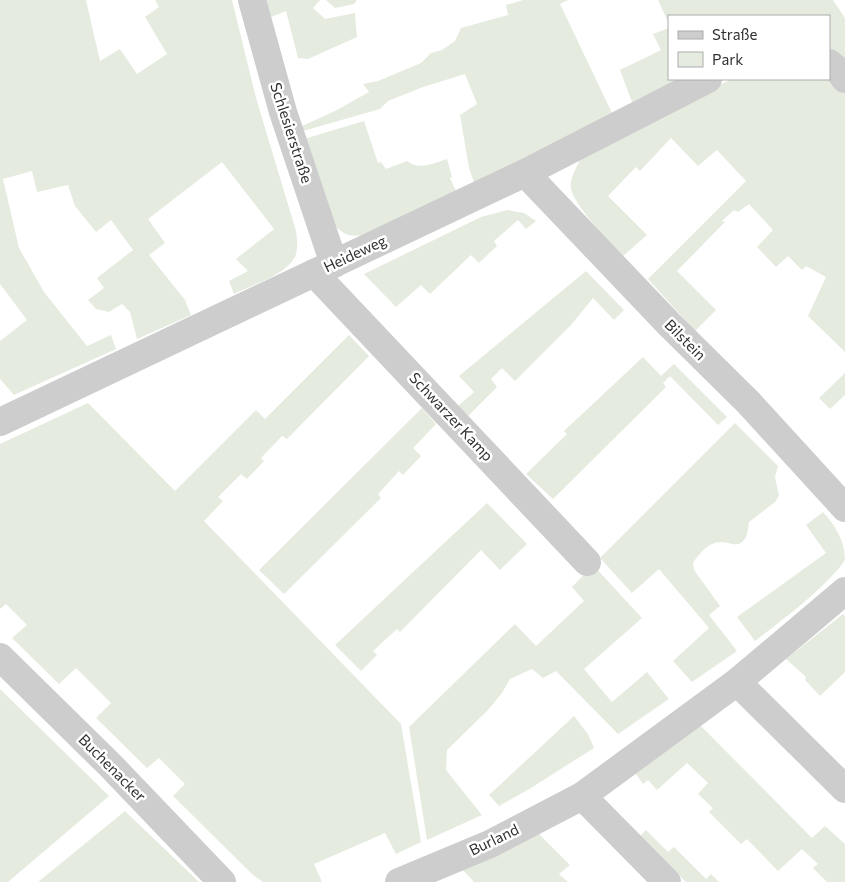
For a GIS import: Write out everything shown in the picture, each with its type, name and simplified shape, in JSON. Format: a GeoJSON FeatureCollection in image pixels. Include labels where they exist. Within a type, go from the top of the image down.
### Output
{"type":"FeatureCollection","features":[{"type":"Feature","properties":{"kind":"street","name":"Schlesierstraße"},"geometry":{"type":"LineString","coordinates":[[252,0],[324,268]]}},
{"type":"Feature","properties":{"kind":"street"},"geometry":{"type":"LineString","coordinates":[[830,64],[845,79]]}},
{"type":"Feature","properties":{"kind":"street","name":"Heideweg"},"geometry":{"type":"LineString","coordinates":[[0,422],[525,173],[706,80]]}},
{"type":"Feature","properties":{"kind":"street","name":"Bilstein"},"geometry":{"type":"LineString","coordinates":[[525,173],[669,324],[749,403],[845,508]]}},
{"type":"Feature","properties":{"kind":"street","name":"Schwarzer Kamp"},"geometry":{"type":"LineString","coordinates":[[324,268],[588,562]]}},
{"type":"Feature","properties":{"kind":"street","name":"Burland"},"geometry":{"type":"LineString","coordinates":[[403,881],[490,844],[582,796],[736,682],[845,591]]}},
{"type":"Feature","properties":{"kind":"street","name":"Buchenacker"},"geometry":{"type":"LineString","coordinates":[[0,657],[111,766],[222,882]]}},
{"type":"Feature","properties":{"kind":"street"},"geometry":{"type":"LineString","coordinates":[[736,682],[845,790]]}},
{"type":"Feature","properties":{"kind":"street"},"geometry":{"type":"LineString","coordinates":[[582,796],[667,882]]}},
{"type":"Feature","properties":{"kind":"green space"},"geometry":{"type":"Polygon","coordinates":[[[0,0],[86,0],[100,61],[120,49],[137,74],[167,54],[145,17],[159,7],[155,0],[232,0],[256,98],[296,231],[297,242],[293,261],[286,267],[269,278],[234,294],[229,281],[248,271],[236,259],[274,229],[222,162],[148,219],[165,243],[149,255],[185,300],[191,315],[137,339],[130,312],[122,304],[109,312],[96,309],[88,300],[104,288],[97,278],[133,250],[111,220],[96,232],[75,206],[68,185],[37,192],[32,171],[3,179],[19,248],[44,292],[87,346],[111,335],[116,349],[14,395],[0,379],[0,341],[27,320],[0,284],[0,0]]]}},
{"type":"Feature","properties":{"kind":"green space"},"geometry":{"type":"Polygon","coordinates":[[[264,0],[320,0],[313,8],[325,19],[355,13],[357,37],[308,59],[298,58],[286,11],[269,18],[264,0]]]}},
{"type":"Feature","properties":{"kind":"green space"},"geometry":{"type":"Polygon","coordinates":[[[326,0],[357,0],[354,4],[335,8],[326,0]]]}},
{"type":"Feature","properties":{"kind":"green space"},"geometry":{"type":"Polygon","coordinates":[[[523,0],[568,0],[560,4],[612,113],[475,185],[469,168],[460,115],[477,104],[465,74],[423,87],[388,101],[380,109],[303,131],[300,127],[335,111],[369,92],[363,84],[378,81],[421,63],[431,53],[442,50],[455,41],[461,28],[508,15],[506,5],[523,0]]]}},
{"type":"Feature","properties":{"kind":"green space"},"geometry":{"type":"Polygon","coordinates":[[[658,0],[833,0],[845,18],[845,352],[808,316],[826,277],[806,266],[802,270],[788,256],[776,267],[757,247],[773,230],[749,204],[738,212],[734,210],[722,221],[725,222],[677,271],[716,310],[695,331],[648,279],[746,181],[717,150],[698,166],[671,138],[640,171],[636,167],[608,196],[647,235],[622,257],[586,214],[574,196],[571,182],[580,160],[668,109],[730,80],[830,80],[830,15],[668,15],[668,22],[658,0]]]}},
{"type":"Feature","properties":{"kind":"green space"},"geometry":{"type":"Polygon","coordinates":[[[668,28],[668,80],[679,80],[632,102],[620,70],[661,50],[653,34],[668,28]]]}},
{"type":"Feature","properties":{"kind":"green space"},"geometry":{"type":"Polygon","coordinates":[[[364,121],[378,163],[381,162],[386,169],[407,161],[422,166],[447,159],[452,177],[450,178],[457,193],[363,235],[348,235],[338,229],[335,226],[304,139],[364,121]]]}},
{"type":"Feature","properties":{"kind":"green space"},"geometry":{"type":"Polygon","coordinates":[[[507,210],[524,213],[536,221],[526,229],[518,220],[494,241],[497,246],[479,263],[471,255],[430,294],[421,285],[396,307],[364,274],[481,217],[507,210]]]}},
{"type":"Feature","properties":{"kind":"green space"},"geometry":{"type":"Polygon","coordinates":[[[586,271],[624,310],[614,320],[593,298],[571,325],[515,381],[502,368],[491,379],[497,387],[468,416],[458,406],[474,392],[459,376],[586,271]]]}},
{"type":"Feature","properties":{"kind":"green space"},"geometry":{"type":"Polygon","coordinates":[[[349,335],[369,356],[287,439],[282,436],[261,458],[264,461],[247,479],[241,474],[218,497],[223,501],[204,521],[401,724],[421,842],[396,854],[385,833],[314,864],[322,882],[263,882],[253,875],[173,796],[185,784],[159,758],[147,768],[96,718],[111,703],[76,668],[59,684],[12,638],[27,625],[6,604],[0,609],[0,444],[88,403],[175,491],[256,410],[265,419],[349,335]]]}},
{"type":"Feature","properties":{"kind":"green space"},"geometry":{"type":"Polygon","coordinates":[[[643,357],[661,376],[674,364],[727,417],[718,425],[670,376],[663,383],[666,387],[553,499],[526,474],[567,434],[564,431],[643,357]]]}},
{"type":"Feature","properties":{"kind":"green space"},"geometry":{"type":"Polygon","coordinates":[[[845,373],[845,395],[830,409],[819,398],[845,373]]]}},
{"type":"Feature","properties":{"kind":"green space"},"geometry":{"type":"Polygon","coordinates":[[[422,408],[436,424],[413,448],[421,456],[403,475],[399,471],[378,494],[381,498],[284,594],[259,570],[422,408]]]}},
{"type":"Feature","properties":{"kind":"green space"},"geometry":{"type":"Polygon","coordinates":[[[735,423],[778,466],[775,477],[779,496],[775,502],[749,522],[747,534],[743,541],[737,544],[721,542],[712,544],[701,552],[693,563],[694,570],[720,606],[709,615],[737,651],[692,682],[673,661],[709,628],[659,569],[632,593],[600,558],[735,423]]]}},
{"type":"Feature","properties":{"kind":"green space"},"geometry":{"type":"Polygon","coordinates":[[[487,503],[527,544],[500,570],[481,550],[400,632],[397,629],[373,651],[377,655],[361,671],[335,645],[487,503]]]}},
{"type":"Feature","properties":{"kind":"green space"},"geometry":{"type":"Polygon","coordinates":[[[823,512],[835,527],[841,539],[845,552],[844,561],[813,594],[755,641],[737,617],[826,553],[806,525],[823,512]]]}},
{"type":"Feature","properties":{"kind":"green space"},"geometry":{"type":"Polygon","coordinates":[[[593,565],[642,618],[584,669],[612,702],[647,672],[669,699],[618,734],[556,671],[543,678],[532,669],[510,679],[502,693],[487,711],[447,750],[446,770],[482,815],[427,840],[409,727],[515,624],[536,646],[584,601],[572,587],[593,565]]]}},
{"type":"Feature","properties":{"kind":"green space"},"geometry":{"type":"Polygon","coordinates":[[[843,614],[845,616],[845,672],[820,696],[805,680],[806,677],[786,659],[843,614]]]}},
{"type":"Feature","properties":{"kind":"green space"},"geometry":{"type":"Polygon","coordinates":[[[0,689],[109,796],[8,882],[0,882],[0,689]]]}},
{"type":"Feature","properties":{"kind":"green space"},"geometry":{"type":"Polygon","coordinates":[[[574,716],[588,734],[594,748],[499,806],[489,795],[574,716]]]}},
{"type":"Feature","properties":{"kind":"green space"},"geometry":{"type":"Polygon","coordinates":[[[699,724],[812,838],[825,826],[845,844],[845,882],[827,882],[813,868],[818,864],[802,849],[778,871],[747,839],[741,844],[709,812],[713,808],[698,794],[708,783],[687,763],[657,790],[648,780],[643,784],[633,770],[699,724]]]}},
{"type":"Feature","properties":{"kind":"green space"},"geometry":{"type":"Polygon","coordinates":[[[125,811],[199,882],[38,882],[125,811]]]}},
{"type":"Feature","properties":{"kind":"green space"},"geometry":{"type":"Polygon","coordinates":[[[646,830],[668,852],[674,847],[706,879],[711,874],[719,882],[686,882],[640,836],[646,830]]]}},
{"type":"Feature","properties":{"kind":"green space"},"geometry":{"type":"Polygon","coordinates":[[[537,832],[570,865],[559,874],[568,882],[474,882],[461,868],[537,832]]]}}]}
